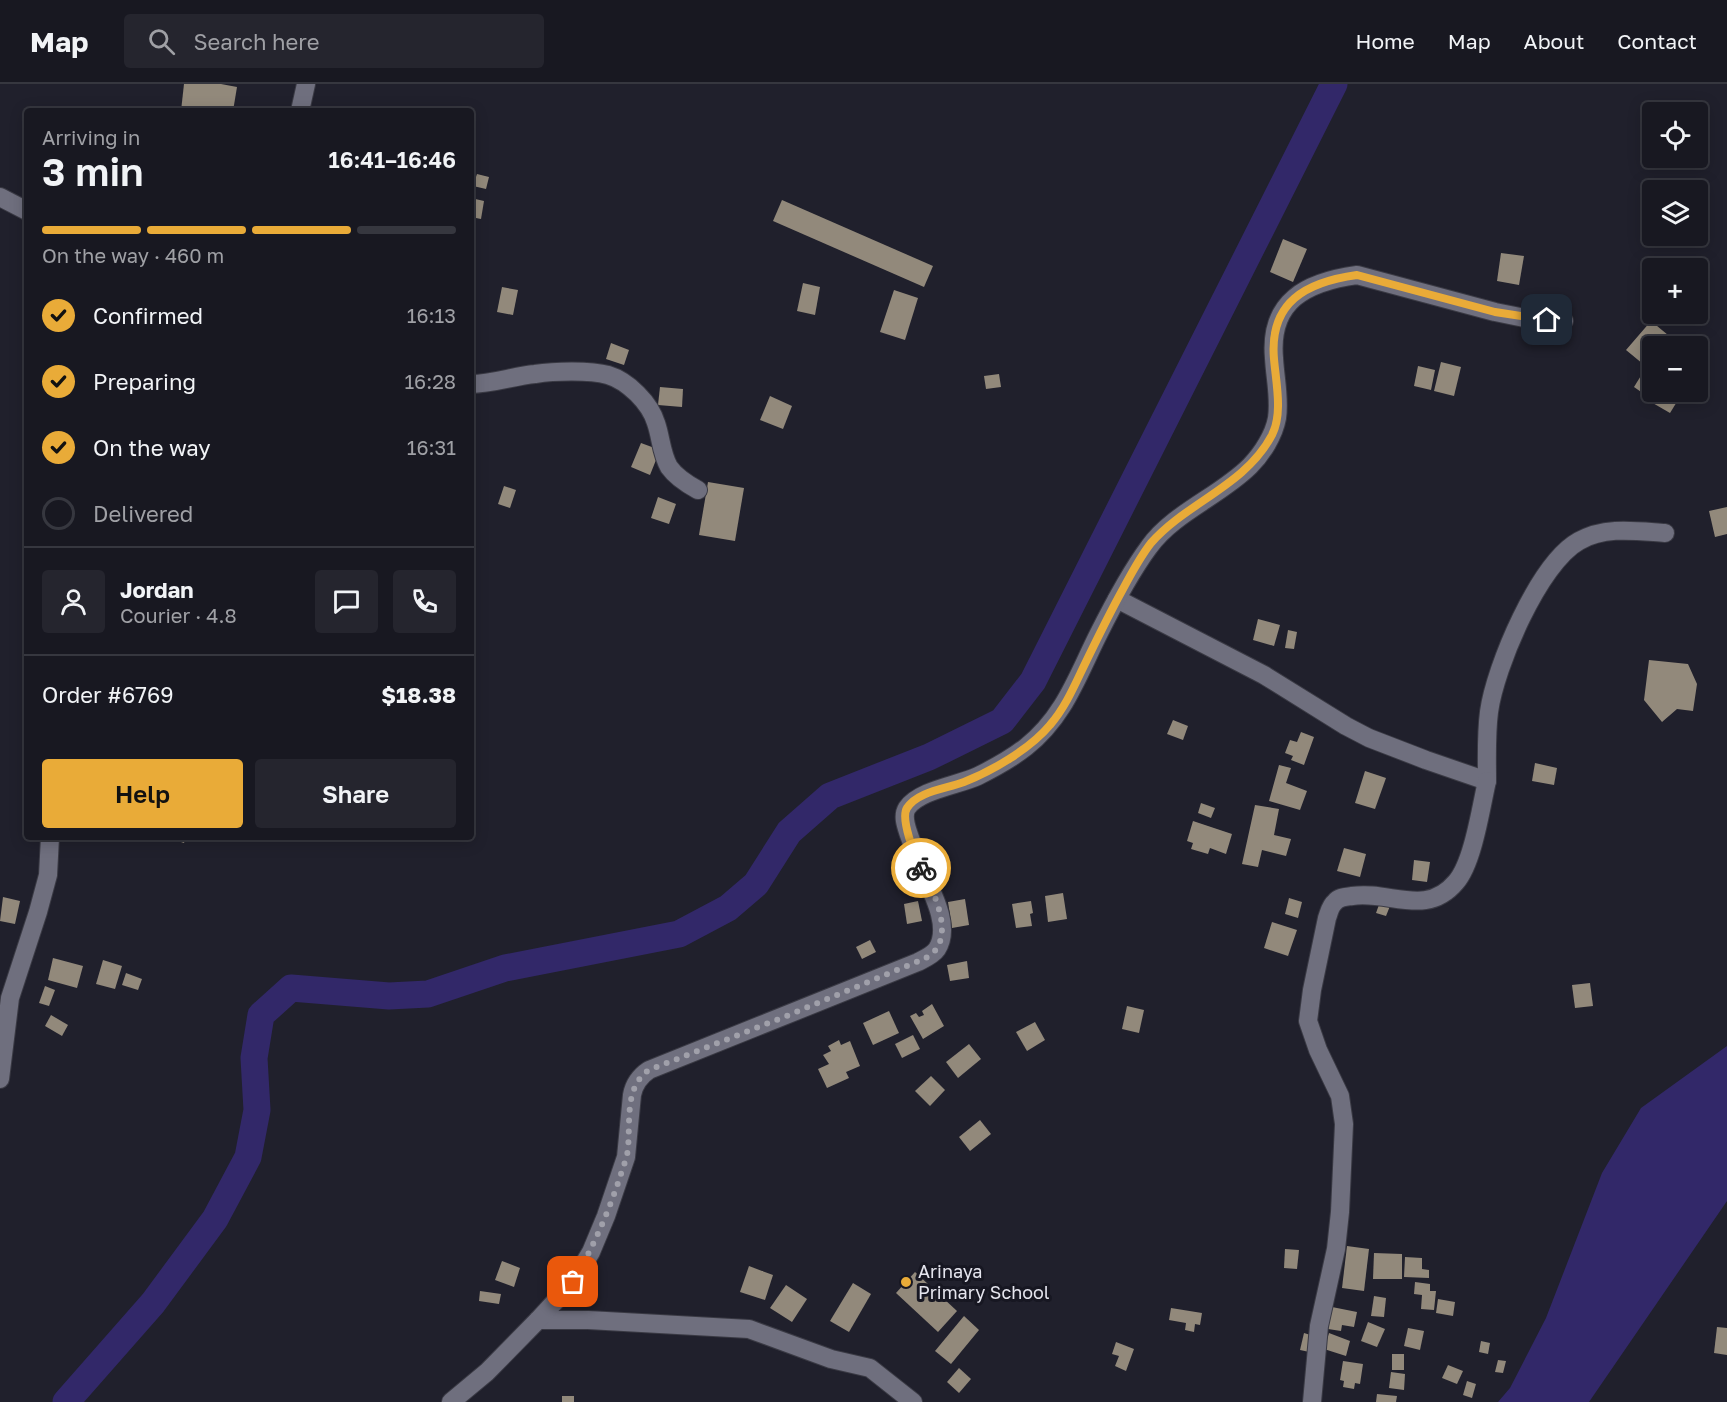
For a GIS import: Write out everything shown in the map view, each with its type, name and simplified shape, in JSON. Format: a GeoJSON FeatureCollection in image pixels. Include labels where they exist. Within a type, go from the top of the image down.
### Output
{"type":"FeatureCollection","features":[{"type":"Feature","properties":{"kind":"street"},"geometry":{"type":"LineString","coordinates":[[301,108],[306,84]]}},
{"type":"Feature","properties":{"kind":"street"},"geometry":{"type":"LineString","coordinates":[[0,197],[24,209]]}},
{"type":"Feature","properties":{"kind":"street"},"geometry":{"type":"LineString","coordinates":[[451,1402],[487,1372],[538,1320],[573,1282],[591,1252],[626,1157],[634,1088],[643,1074],[654,1067],[918,962],[937,948],[941,934],[940,909],[918,862],[905,821],[906,810],[913,801],[923,795],[962,783],[987,771],[1023,749],[1050,725],[1063,708],[1117,599],[1150,544],[1252,464],[1272,434],[1277,418],[1278,399],[1273,340],[1276,323],[1292,298],[1305,290],[1357,275],[1495,312],[1530,319],[1564,321]]}},
{"type":"Feature","properties":{"kind":"street"},"geometry":{"type":"LineString","coordinates":[[474,383],[536,373],[609,375],[621,381],[647,405],[657,423],[662,447],[670,468],[678,477],[698,489]]}},
{"type":"Feature","properties":{"kind":"street"},"geometry":{"type":"LineString","coordinates":[[1312,1402],[1319,1326],[1336,1249],[1344,1124],[1340,1096],[1318,1050],[1308,1021],[1326,918],[1335,901],[1342,897],[1374,895],[1404,901],[1420,901],[1440,897],[1457,881],[1466,863],[1487,781],[1489,713],[1493,688],[1511,640],[1545,576],[1569,548],[1597,534],[1629,531],[1665,533]]}},
{"type":"Feature","properties":{"kind":"street"},"geometry":{"type":"LineString","coordinates":[[1117,599],[1254,670],[1369,738],[1487,781]]}},
{"type":"Feature","properties":{"kind":"street"},"geometry":{"type":"LineString","coordinates":[[0,1079],[5,998],[38,912],[48,875],[50,840]]}},
{"type":"Feature","properties":{"kind":"street"},"geometry":{"type":"LineString","coordinates":[[538,1320],[588,1320],[749,1329],[831,1359],[870,1368],[913,1402]]}},
{"type":"Feature","properties":{"kind":"shaded area"},"geometry":{"type":"Polygon","coordinates":[[[1727,1046],[1727,1201],[1589,1402],[1498,1402],[1510,1388],[1546,1318],[1602,1173],[1641,1108],[1727,1046]]]}},
{"type":"Feature","properties":{"kind":"building"},"geometry":{"type":"Polygon","coordinates":[[[184,84],[221,84],[237,87],[234,108],[181,108],[184,84]]]}},
{"type":"Feature","properties":{"kind":"building"},"geometry":{"type":"Polygon","coordinates":[[[477,174],[489,177],[486,189],[474,186],[477,174]]]}},
{"type":"Feature","properties":{"kind":"building"},"geometry":{"type":"Polygon","coordinates":[[[474,199],[484,201],[481,219],[474,218],[474,199]]]}},
{"type":"Feature","properties":{"kind":"building"},"geometry":{"type":"Polygon","coordinates":[[[782,200],[933,266],[924,287],[773,221],[782,200]]]}},
{"type":"Feature","properties":{"kind":"building"},"geometry":{"type":"Polygon","coordinates":[[[1283,239],[1307,249],[1293,282],[1270,272],[1283,239]]]}},
{"type":"Feature","properties":{"kind":"building"},"geometry":{"type":"Polygon","coordinates":[[[1501,253],[1524,256],[1519,285],[1497,281],[1501,253]]]}},
{"type":"Feature","properties":{"kind":"building"},"geometry":{"type":"Polygon","coordinates":[[[803,283],[820,287],[815,315],[797,311],[803,283]]]}},
{"type":"Feature","properties":{"kind":"building"},"geometry":{"type":"Polygon","coordinates":[[[502,287],[518,290],[513,315],[497,312],[502,287]]]}},
{"type":"Feature","properties":{"kind":"building"},"geometry":{"type":"Polygon","coordinates":[[[894,290],[918,298],[905,340],[880,332],[894,290]]]}},
{"type":"Feature","properties":{"kind":"building"},"geometry":{"type":"Polygon","coordinates":[[[1648,324],[1655,324],[1668,335],[1642,336],[1642,363],[1626,350],[1648,324]]]}},
{"type":"Feature","properties":{"kind":"building"},"geometry":{"type":"Polygon","coordinates":[[[611,343],[629,350],[624,365],[606,359],[611,343]]]}},
{"type":"Feature","properties":{"kind":"building"},"geometry":{"type":"Polygon","coordinates":[[[1441,362],[1461,367],[1454,396],[1434,391],[1441,362]]]}},
{"type":"Feature","properties":{"kind":"building"},"geometry":{"type":"Polygon","coordinates":[[[1418,366],[1435,370],[1431,390],[1414,386],[1418,366]]]}},
{"type":"Feature","properties":{"kind":"building"},"geometry":{"type":"Polygon","coordinates":[[[999,374],[1001,387],[986,389],[984,376],[999,374]]]}},
{"type":"Feature","properties":{"kind":"building"},"geometry":{"type":"Polygon","coordinates":[[[1642,374],[1642,393],[1634,387],[1642,374]]]}},
{"type":"Feature","properties":{"kind":"building"},"geometry":{"type":"Polygon","coordinates":[[[660,387],[683,389],[682,407],[658,405],[660,387]]]}},
{"type":"Feature","properties":{"kind":"building"},"geometry":{"type":"Polygon","coordinates":[[[770,396],[792,406],[783,429],[760,420],[770,396]]]}},
{"type":"Feature","properties":{"kind":"building"},"geometry":{"type":"Polygon","coordinates":[[[1651,402],[1677,402],[1670,413],[1651,402]]]}},
{"type":"Feature","properties":{"kind":"building"},"geometry":{"type":"Polygon","coordinates":[[[641,443],[660,450],[650,475],[631,467],[641,443]]]}},
{"type":"Feature","properties":{"kind":"building"},"geometry":{"type":"Polygon","coordinates":[[[708,482],[744,488],[735,541],[699,535],[708,482]]]}},
{"type":"Feature","properties":{"kind":"building"},"geometry":{"type":"Polygon","coordinates":[[[504,486],[516,490],[510,508],[498,504],[504,486]]]}},
{"type":"Feature","properties":{"kind":"building"},"geometry":{"type":"Polygon","coordinates":[[[658,497],[676,504],[669,524],[651,518],[658,497]]]}},
{"type":"Feature","properties":{"kind":"building"},"geometry":{"type":"Polygon","coordinates":[[[1727,507],[1727,534],[1715,537],[1709,511],[1727,507]]]}},
{"type":"Feature","properties":{"kind":"building"},"geometry":{"type":"Polygon","coordinates":[[[1258,619],[1280,625],[1274,646],[1253,640],[1258,619]]]}},
{"type":"Feature","properties":{"kind":"building"},"geometry":{"type":"Polygon","coordinates":[[[1288,630],[1297,632],[1294,649],[1285,648],[1288,630]]]}},
{"type":"Feature","properties":{"kind":"building"},"geometry":{"type":"Polygon","coordinates":[[[1649,660],[1688,664],[1697,684],[1693,711],[1677,709],[1662,722],[1644,700],[1649,660]]]}},
{"type":"Feature","properties":{"kind":"building"},"geometry":{"type":"Polygon","coordinates":[[[1173,720],[1188,726],[1183,740],[1167,734],[1173,720]]]}},
{"type":"Feature","properties":{"kind":"building"},"geometry":{"type":"Polygon","coordinates":[[[1301,732],[1314,737],[1304,765],[1291,760],[1293,756],[1285,753],[1290,740],[1297,742],[1301,732]]]}},
{"type":"Feature","properties":{"kind":"building"},"geometry":{"type":"Polygon","coordinates":[[[1535,763],[1557,768],[1554,785],[1532,781],[1535,763]]]}},
{"type":"Feature","properties":{"kind":"building"},"geometry":{"type":"Polygon","coordinates":[[[1279,765],[1291,768],[1286,783],[1307,791],[1300,810],[1269,801],[1279,765]]]}},
{"type":"Feature","properties":{"kind":"building"},"geometry":{"type":"Polygon","coordinates":[[[1365,771],[1386,778],[1375,809],[1355,803],[1365,771]]]}},
{"type":"Feature","properties":{"kind":"building"},"geometry":{"type":"Polygon","coordinates":[[[1201,803],[1215,808],[1211,818],[1198,813],[1201,803]]]}},
{"type":"Feature","properties":{"kind":"building"},"geometry":{"type":"Polygon","coordinates":[[[1255,805],[1279,809],[1274,835],[1291,839],[1286,856],[1262,850],[1258,867],[1242,864],[1255,805]]]}},
{"type":"Feature","properties":{"kind":"building"},"geometry":{"type":"Polygon","coordinates":[[[1193,821],[1232,834],[1226,854],[1210,848],[1208,854],[1191,849],[1193,843],[1187,841],[1193,821]]]}},
{"type":"Feature","properties":{"kind":"building"},"geometry":{"type":"Polygon","coordinates":[[[1344,848],[1366,854],[1360,877],[1337,871],[1344,848]]]}},
{"type":"Feature","properties":{"kind":"building"},"geometry":{"type":"Polygon","coordinates":[[[1414,860],[1430,862],[1427,882],[1412,880],[1414,860]]]}},
{"type":"Feature","properties":{"kind":"building"},"geometry":{"type":"Polygon","coordinates":[[[1063,893],[1067,919],[1048,922],[1045,896],[1063,893]]]}},
{"type":"Feature","properties":{"kind":"building"},"geometry":{"type":"Polygon","coordinates":[[[3,897],[20,901],[15,924],[0,921],[3,897]]]}},
{"type":"Feature","properties":{"kind":"building"},"geometry":{"type":"Polygon","coordinates":[[[1289,898],[1302,902],[1298,918],[1285,914],[1289,898]]]}},
{"type":"Feature","properties":{"kind":"building"},"geometry":{"type":"Polygon","coordinates":[[[965,899],[969,925],[952,928],[948,902],[965,899]]]}},
{"type":"Feature","properties":{"kind":"building"},"geometry":{"type":"Polygon","coordinates":[[[918,901],[922,921],[907,924],[904,904],[918,901]]]}},
{"type":"Feature","properties":{"kind":"building"},"geometry":{"type":"Polygon","coordinates":[[[1031,901],[1032,926],[1016,928],[1012,904],[1031,901]]]}},
{"type":"Feature","properties":{"kind":"building"},"geometry":{"type":"Polygon","coordinates":[[[1380,902],[1390,906],[1386,916],[1376,913],[1380,902]]]}},
{"type":"Feature","properties":{"kind":"building"},"geometry":{"type":"Polygon","coordinates":[[[1272,922],[1297,930],[1288,956],[1264,948],[1272,922]]]}},
{"type":"Feature","properties":{"kind":"building"},"geometry":{"type":"Polygon","coordinates":[[[870,940],[876,952],[862,959],[856,947],[870,940]]]}},
{"type":"Feature","properties":{"kind":"building"},"geometry":{"type":"Polygon","coordinates":[[[53,958],[83,966],[77,988],[48,980],[53,958]]]}},
{"type":"Feature","properties":{"kind":"building"},"geometry":{"type":"Polygon","coordinates":[[[103,960],[122,966],[115,989],[96,984],[103,960]]]}},
{"type":"Feature","properties":{"kind":"building"},"geometry":{"type":"Polygon","coordinates":[[[967,961],[969,978],[950,981],[947,965],[967,961]]]}},
{"type":"Feature","properties":{"kind":"building"},"geometry":{"type":"Polygon","coordinates":[[[126,973],[142,979],[138,990],[122,985],[126,973]]]}},
{"type":"Feature","properties":{"kind":"building"},"geometry":{"type":"Polygon","coordinates":[[[1590,983],[1593,1006],[1575,1008],[1572,985],[1590,983]]]}},
{"type":"Feature","properties":{"kind":"building"},"geometry":{"type":"Polygon","coordinates":[[[45,986],[55,990],[49,1006],[39,1003],[45,986]]]}},
{"type":"Feature","properties":{"kind":"building"},"geometry":{"type":"Polygon","coordinates":[[[932,1004],[944,1026],[923,1039],[910,1016],[916,1013],[919,1017],[924,1015],[922,1011],[932,1004]]]}},
{"type":"Feature","properties":{"kind":"building"},"geometry":{"type":"Polygon","coordinates":[[[1127,1006],[1144,1010],[1139,1033],[1122,1029],[1127,1006]]]}},
{"type":"Feature","properties":{"kind":"building"},"geometry":{"type":"Polygon","coordinates":[[[889,1011],[899,1033],[873,1045],[863,1023],[889,1011]]]}},
{"type":"Feature","properties":{"kind":"building"},"geometry":{"type":"Polygon","coordinates":[[[51,1015],[68,1025],[62,1036],[45,1026],[51,1015]]]}},
{"type":"Feature","properties":{"kind":"building"},"geometry":{"type":"Polygon","coordinates":[[[1035,1022],[1045,1040],[1027,1051],[1016,1032],[1035,1022]]]}},
{"type":"Feature","properties":{"kind":"building"},"geometry":{"type":"Polygon","coordinates":[[[913,1035],[920,1049],[902,1058],[895,1044],[913,1035]]]}},
{"type":"Feature","properties":{"kind":"building"},"geometry":{"type":"Polygon","coordinates":[[[839,1040],[841,1045],[850,1041],[860,1066],[846,1072],[849,1078],[827,1088],[818,1069],[829,1064],[823,1055],[831,1051],[828,1046],[839,1040]]]}},
{"type":"Feature","properties":{"kind":"building"},"geometry":{"type":"Polygon","coordinates":[[[969,1044],[981,1059],[958,1078],[946,1062],[969,1044]]]}},
{"type":"Feature","properties":{"kind":"building"},"geometry":{"type":"Polygon","coordinates":[[[931,1076],[945,1090],[930,1106],[915,1091],[931,1076]]]}},
{"type":"Feature","properties":{"kind":"building"},"geometry":{"type":"Polygon","coordinates":[[[980,1120],[991,1134],[970,1151],[959,1137],[980,1120]]]}},
{"type":"Feature","properties":{"kind":"building"},"geometry":{"type":"Polygon","coordinates":[[[1347,1246],[1369,1249],[1364,1291],[1342,1288],[1347,1246]]]}},
{"type":"Feature","properties":{"kind":"building"},"geometry":{"type":"Polygon","coordinates":[[[1285,1249],[1299,1250],[1297,1269],[1284,1268],[1285,1249]]]}},
{"type":"Feature","properties":{"kind":"building"},"geometry":{"type":"Polygon","coordinates":[[[1374,1253],[1402,1254],[1402,1279],[1373,1279],[1374,1253]]]}},
{"type":"Feature","properties":{"kind":"building"},"geometry":{"type":"Polygon","coordinates":[[[1405,1257],[1422,1258],[1422,1269],[1429,1270],[1429,1278],[1404,1277],[1405,1257]]]}},
{"type":"Feature","properties":{"kind":"building"},"geometry":{"type":"Polygon","coordinates":[[[502,1261],[520,1268],[514,1287],[495,1280],[502,1261]]]}},
{"type":"Feature","properties":{"kind":"building"},"geometry":{"type":"Polygon","coordinates":[[[749,1266],[773,1275],[765,1300],[740,1292],[749,1266]]]}},
{"type":"Feature","properties":{"kind":"building"},"geometry":{"type":"Polygon","coordinates":[[[915,1272],[957,1311],[938,1332],[896,1293],[915,1272]]]}},
{"type":"Feature","properties":{"kind":"building"},"geometry":{"type":"Polygon","coordinates":[[[1415,1282],[1430,1284],[1430,1291],[1436,1291],[1434,1310],[1421,1309],[1422,1295],[1414,1294],[1415,1282]]]}},
{"type":"Feature","properties":{"kind":"building"},"geometry":{"type":"Polygon","coordinates":[[[853,1283],[871,1294],[849,1332],[830,1321],[853,1283]]]}},
{"type":"Feature","properties":{"kind":"building"},"geometry":{"type":"Polygon","coordinates":[[[786,1285],[807,1299],[792,1322],[770,1308],[786,1285]]]}},
{"type":"Feature","properties":{"kind":"building"},"geometry":{"type":"Polygon","coordinates":[[[480,1291],[501,1294],[499,1304],[479,1301],[480,1291]]]}},
{"type":"Feature","properties":{"kind":"building"},"geometry":{"type":"Polygon","coordinates":[[[1374,1296],[1386,1298],[1384,1317],[1371,1316],[1374,1296]]]}},
{"type":"Feature","properties":{"kind":"building"},"geometry":{"type":"Polygon","coordinates":[[[1438,1299],[1455,1302],[1453,1316],[1436,1313],[1438,1299]]]}},
{"type":"Feature","properties":{"kind":"building"},"geometry":{"type":"Polygon","coordinates":[[[1332,1307],[1357,1312],[1354,1327],[1342,1325],[1341,1331],[1328,1329],[1332,1307]]]}},
{"type":"Feature","properties":{"kind":"building"},"geometry":{"type":"Polygon","coordinates":[[[1171,1308],[1202,1313],[1200,1325],[1195,1324],[1194,1332],[1185,1330],[1186,1323],[1169,1320],[1171,1308]]]}},
{"type":"Feature","properties":{"kind":"building"},"geometry":{"type":"Polygon","coordinates":[[[964,1316],[979,1330],[951,1364],[935,1351],[964,1316]]]}},
{"type":"Feature","properties":{"kind":"building"},"geometry":{"type":"Polygon","coordinates":[[[1368,1322],[1385,1329],[1377,1347],[1361,1341],[1368,1322]]]}},
{"type":"Feature","properties":{"kind":"building"},"geometry":{"type":"Polygon","coordinates":[[[1717,1327],[1727,1328],[1727,1355],[1714,1353],[1717,1327]]]}},
{"type":"Feature","properties":{"kind":"building"},"geometry":{"type":"Polygon","coordinates":[[[1408,1328],[1424,1331],[1420,1350],[1404,1346],[1408,1328]]]}},
{"type":"Feature","properties":{"kind":"building"},"geometry":{"type":"Polygon","coordinates":[[[1304,1333],[1317,1337],[1314,1353],[1300,1350],[1304,1333]]]}},
{"type":"Feature","properties":{"kind":"building"},"geometry":{"type":"Polygon","coordinates":[[[1329,1333],[1350,1341],[1346,1356],[1324,1349],[1329,1333]]]}},
{"type":"Feature","properties":{"kind":"building"},"geometry":{"type":"Polygon","coordinates":[[[1481,1341],[1490,1343],[1488,1354],[1479,1352],[1481,1341]]]}},
{"type":"Feature","properties":{"kind":"building"},"geometry":{"type":"Polygon","coordinates":[[[1116,1342],[1134,1349],[1126,1371],[1115,1366],[1119,1356],[1112,1354],[1116,1342]]]}},
{"type":"Feature","properties":{"kind":"building"},"geometry":{"type":"Polygon","coordinates":[[[1392,1354],[1404,1354],[1404,1370],[1392,1370],[1392,1354]]]}},
{"type":"Feature","properties":{"kind":"building"},"geometry":{"type":"Polygon","coordinates":[[[1498,1360],[1506,1361],[1503,1373],[1495,1372],[1498,1360]]]}},
{"type":"Feature","properties":{"kind":"building"},"geometry":{"type":"Polygon","coordinates":[[[1343,1361],[1363,1364],[1360,1384],[1355,1383],[1354,1389],[1343,1387],[1344,1381],[1340,1380],[1343,1361]]]}},
{"type":"Feature","properties":{"kind":"building"},"geometry":{"type":"Polygon","coordinates":[[[1448,1365],[1463,1371],[1457,1384],[1442,1378],[1448,1365]]]}},
{"type":"Feature","properties":{"kind":"building"},"geometry":{"type":"Polygon","coordinates":[[[959,1368],[971,1379],[959,1393],[947,1382],[959,1368]]]}},
{"type":"Feature","properties":{"kind":"building"},"geometry":{"type":"Polygon","coordinates":[[[1391,1372],[1405,1374],[1404,1390],[1389,1388],[1391,1372]]]}},
{"type":"Feature","properties":{"kind":"building"},"geometry":{"type":"Polygon","coordinates":[[[1467,1381],[1476,1384],[1472,1398],[1463,1395],[1467,1381]]]}},
{"type":"Feature","properties":{"kind":"building"},"geometry":{"type":"Polygon","coordinates":[[[1377,1394],[1397,1396],[1396,1402],[1376,1402],[1377,1394]]]}},
{"type":"Feature","properties":{"kind":"building"},"geometry":{"type":"Polygon","coordinates":[[[562,1396],[574,1396],[574,1402],[562,1402],[562,1396]]]}},
{"type":"Feature","properties":{"kind":"waterway"},"geometry":{"type":"LineString","coordinates":[[66,1402],[153,1303],[215,1219],[248,1157],[257,1110],[254,1058],[261,1015],[291,988],[389,996],[428,994],[505,968],[679,934],[728,908],[756,884],[789,832],[830,796],[929,757],[1002,721],[1033,681],[1334,84]]}},
{"type":"Feature","properties":{"kind":"way so far"},"geometry":{"type":"LineString","coordinates":[[573,1282],[591,1252],[613,1196],[626,1157],[632,1095],[643,1074],[926,958],[937,948],[941,934],[940,909],[921,868]]}},
{"type":"Feature","properties":{"kind":"place","name":"Arinaya Primary School"},"geometry":{"type":"Point","coordinates":[906,1282]}},
{"type":"Feature","properties":{"kind":"route"},"geometry":{"type":"LineString","coordinates":[[921,868],[905,821],[906,810],[913,801],[923,795],[962,783],[991,769],[1023,749],[1050,725],[1063,708],[1098,635],[1150,544],[1252,464],[1272,434],[1277,418],[1278,399],[1273,340],[1276,323],[1292,298],[1305,290],[1357,275],[1495,312],[1547,320]]}}]}
